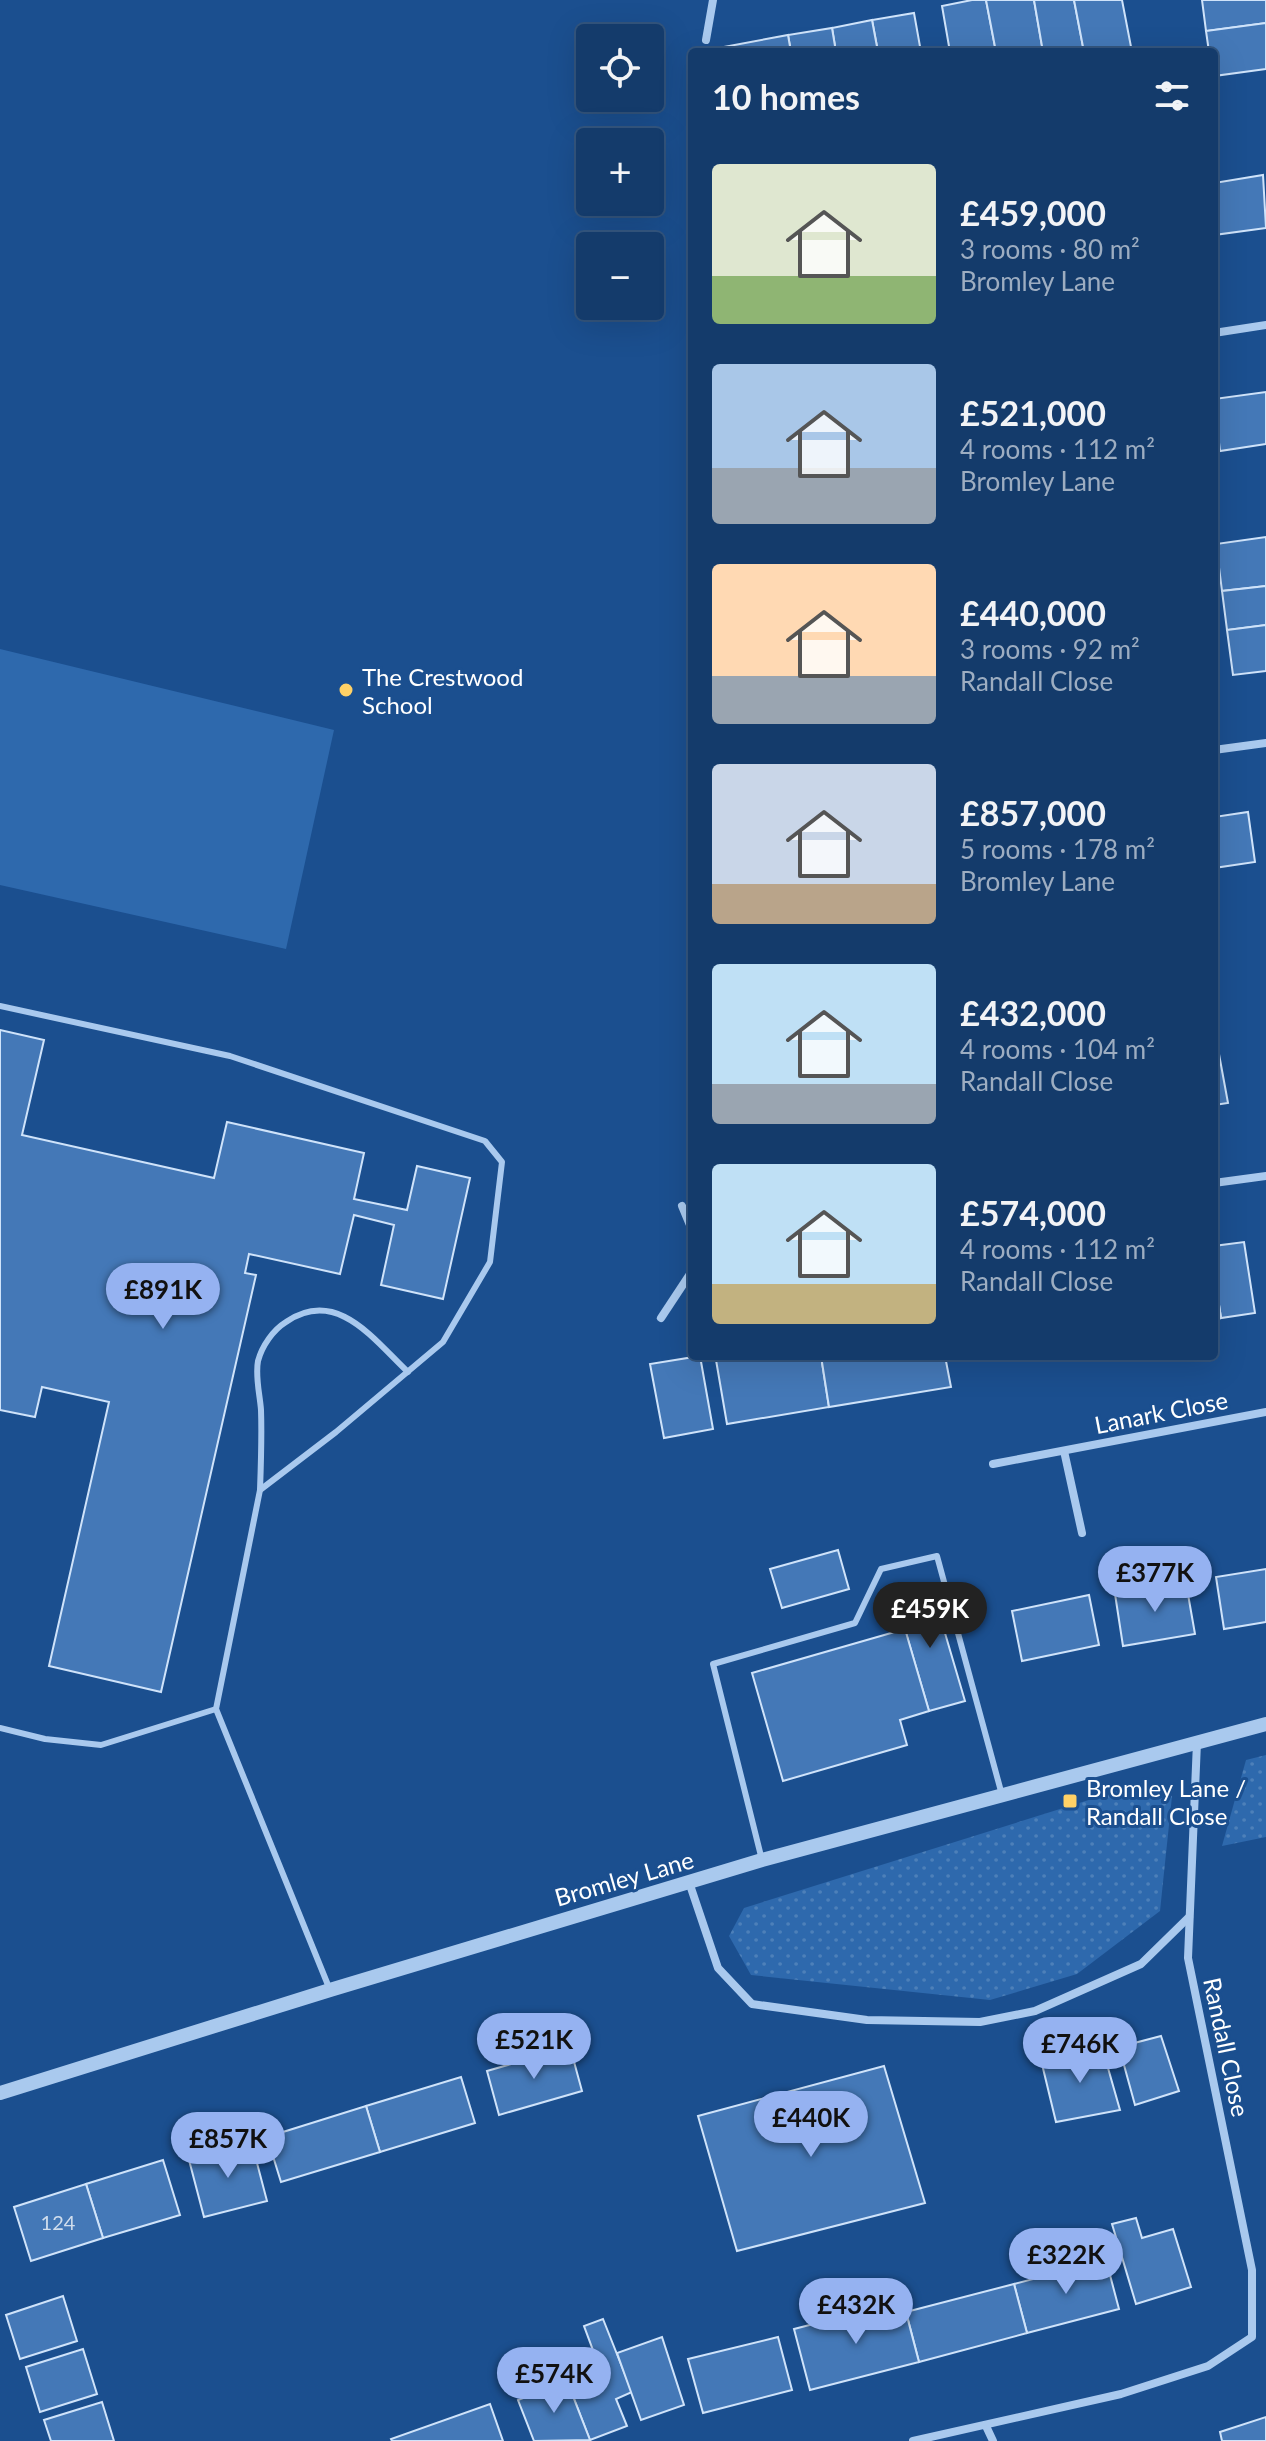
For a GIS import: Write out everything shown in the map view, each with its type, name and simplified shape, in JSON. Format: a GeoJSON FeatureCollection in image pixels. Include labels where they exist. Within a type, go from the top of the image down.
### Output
{"type":"FeatureCollection","features":[{"type":"Feature","properties":{"kind":"street"},"geometry":{"type":"LineString","coordinates":[[706,40],[713,0]]}},
{"type":"Feature","properties":{"kind":"street"},"geometry":{"type":"LineString","coordinates":[[1218,332],[1266,325]]}},
{"type":"Feature","properties":{"kind":"street"},"geometry":{"type":"LineString","coordinates":[[1218,749],[1266,743]]}},
{"type":"Feature","properties":{"kind":"street"},"geometry":{"type":"LineString","coordinates":[[1218,1182],[1266,1176]]}},
{"type":"Feature","properties":{"kind":"street"},"geometry":{"type":"LineString","coordinates":[[682,1206],[688,1220]]}},
{"type":"Feature","properties":{"kind":"street"},"geometry":{"type":"LineString","coordinates":[[661,1318],[688,1277]]}},
{"type":"Feature","properties":{"kind":"street","name":"Lanark Close"},"geometry":{"type":"LineString","coordinates":[[993,1464],[1266,1412]]}},
{"type":"Feature","properties":{"kind":"street","name":"Lanark Close"},"geometry":{"type":"LineString","coordinates":[[1064,1451],[1082,1533]]}},
{"type":"Feature","properties":{"kind":"street","name":"Bromley Lane"},"geometry":{"type":"LineString","coordinates":[[0,2093],[762,1860],[1266,1724]]}},
{"type":"Feature","properties":{"kind":"street","name":"Randall Close"},"geometry":{"type":"LineString","coordinates":[[913,2441],[1121,2394],[1208,2366],[1252,2337],[1252,2270],[1188,1958],[1197,1742]]}},
{"type":"Feature","properties":{"kind":"street"},"geometry":{"type":"LineString","coordinates":[[689,1882],[718,1968],[752,2004],[867,2020],[980,2022],[1035,2011],[1141,1964],[1189,1917]]}},
{"type":"Feature","properties":{"kind":"street"},"geometry":{"type":"LineString","coordinates":[[986,2426],[993,2441]]}},
{"type":"Feature","properties":{"kind":"lane"},"geometry":{"type":"LineString","coordinates":[[0,1006],[230,1056],[485,1141],[502,1162],[490,1262],[443,1342],[336,1432],[260,1490]]}},
{"type":"Feature","properties":{"kind":"lane"},"geometry":{"type":"LineString","coordinates":[[330,1990],[216,1709],[260,1490],[262,1453],[258,1362],[270,1337],[282,1324],[297,1315],[332,1311],[353,1320],[408,1372]]}},
{"type":"Feature","properties":{"kind":"lane"},"geometry":{"type":"LineString","coordinates":[[762,1860],[713,1664],[855,1623],[881,1569],[937,1556],[1002,1795]]}},
{"type":"Feature","properties":{"kind":"lane"},"geometry":{"type":"LineString","coordinates":[[0,1728],[45,1739],[101,1745],[216,1709]]}},
{"type":"Feature","properties":{"kind":"shaded area"},"geometry":{"type":"Polygon","coordinates":[[[0,649],[334,730],[286,949],[0,885],[0,649]]]}},
{"type":"Feature","properties":{"kind":"shaded area"},"geometry":{"type":"Polygon","coordinates":[[[1266,1755],[1266,1837],[1222,1846],[1246,1760],[1266,1755]]]}},
{"type":"Feature","properties":{"kind":"shaded area"},"geometry":{"type":"Polygon","coordinates":[[[1143,1783],[1172,1796],[1160,1911],[1077,1974],[990,2000],[751,1975],[729,1936],[744,1908],[1143,1783]]]}},
{"type":"Feature","properties":{"kind":"building"},"geometry":{"type":"Polygon","coordinates":[[[986,0],[995,48],[949,48],[942,6],[986,0]]]}},
{"type":"Feature","properties":{"kind":"building"},"geometry":{"type":"Polygon","coordinates":[[[986,0],[1034,0],[1042,48],[995,48],[986,0]]]}},
{"type":"Feature","properties":{"kind":"building"},"geometry":{"type":"Polygon","coordinates":[[[1034,0],[1074,0],[1083,48],[1042,48],[1034,0]]]}},
{"type":"Feature","properties":{"kind":"building"},"geometry":{"type":"Polygon","coordinates":[[[1074,0],[1122,0],[1131,48],[1083,48],[1074,0]]]}},
{"type":"Feature","properties":{"kind":"building"},"geometry":{"type":"Polygon","coordinates":[[[1202,0],[1266,0],[1266,23],[1206,31],[1202,0]]]}},
{"type":"Feature","properties":{"kind":"building"},"geometry":{"type":"Polygon","coordinates":[[[914,13],[920,48],[877,48],[872,20],[914,13]]]}},
{"type":"Feature","properties":{"kind":"building"},"geometry":{"type":"Polygon","coordinates":[[[872,20],[877,48],[835,48],[832,28],[872,20]]]}},
{"type":"Feature","properties":{"kind":"building"},"geometry":{"type":"Polygon","coordinates":[[[1266,23],[1266,69],[1218,75],[1218,48],[1208,48],[1206,31],[1266,23]]]}},
{"type":"Feature","properties":{"kind":"building"},"geometry":{"type":"Polygon","coordinates":[[[832,28],[835,48],[790,48],[788,35],[832,28]]]}},
{"type":"Feature","properties":{"kind":"building"},"geometry":{"type":"Polygon","coordinates":[[[788,35],[790,48],[718,48],[788,35]]]}},
{"type":"Feature","properties":{"kind":"building"},"geometry":{"type":"Polygon","coordinates":[[[1263,175],[1266,228],[1218,234],[1218,182],[1263,175]]]}},
{"type":"Feature","properties":{"kind":"building"},"geometry":{"type":"Polygon","coordinates":[[[1266,392],[1266,444],[1220,451],[1218,398],[1266,392]]]}},
{"type":"Feature","properties":{"kind":"building"},"geometry":{"type":"Polygon","coordinates":[[[1266,537],[1266,586],[1222,591],[1218,544],[1266,537]]]}},
{"type":"Feature","properties":{"kind":"building"},"geometry":{"type":"Polygon","coordinates":[[[1266,586],[1266,625],[1227,630],[1222,591],[1266,586]]]}},
{"type":"Feature","properties":{"kind":"building"},"geometry":{"type":"Polygon","coordinates":[[[1266,625],[1266,671],[1233,675],[1227,630],[1266,625]]]}},
{"type":"Feature","properties":{"kind":"building"},"geometry":{"type":"Polygon","coordinates":[[[1248,812],[1255,862],[1218,867],[1218,816],[1248,812]]]}},
{"type":"Feature","properties":{"kind":"building"},"geometry":{"type":"Polygon","coordinates":[[[0,1030],[44,1040],[22,1135],[214,1178],[227,1122],[364,1153],[354,1199],[407,1210],[417,1166],[470,1178],[443,1299],[381,1285],[394,1225],[354,1215],[340,1274],[249,1254],[245,1273],[256,1275],[161,1692],[49,1666],[109,1402],[42,1387],[35,1417],[0,1410],[0,1030]]]}},
{"type":"Feature","properties":{"kind":"building"},"geometry":{"type":"Polygon","coordinates":[[[1218,1049],[1228,1103],[1218,1104],[1218,1049]]]}},
{"type":"Feature","properties":{"kind":"building"},"geometry":{"type":"Polygon","coordinates":[[[1244,1242],[1255,1313],[1221,1318],[1218,1245],[1244,1242]]]}},
{"type":"Feature","properties":{"kind":"building"},"geometry":{"type":"Polygon","coordinates":[[[688,1358],[701,1360],[713,1429],[664,1438],[650,1364],[688,1358]]]}},
{"type":"Feature","properties":{"kind":"building"},"geometry":{"type":"Polygon","coordinates":[[[716,1360],[822,1360],[829,1407],[727,1424],[716,1360]]]}},
{"type":"Feature","properties":{"kind":"building"},"geometry":{"type":"Polygon","coordinates":[[[822,1360],[946,1360],[951,1387],[829,1407],[822,1360]]]}},
{"type":"Feature","properties":{"kind":"building"},"geometry":{"type":"Polygon","coordinates":[[[838,1550],[849,1589],[782,1608],[770,1569],[838,1550]]]}},
{"type":"Feature","properties":{"kind":"building"},"geometry":{"type":"Polygon","coordinates":[[[1266,1569],[1266,1622],[1224,1629],[1216,1577],[1266,1569]]]}},
{"type":"Feature","properties":{"kind":"building"},"geometry":{"type":"Polygon","coordinates":[[[1186,1583],[1195,1634],[1123,1646],[1115,1594],[1186,1583]]]}},
{"type":"Feature","properties":{"kind":"building"},"geometry":{"type":"Polygon","coordinates":[[[932,1589],[965,1701],[929,1711],[896,1599],[932,1589]]]}},
{"type":"Feature","properties":{"kind":"building"},"geometry":{"type":"Polygon","coordinates":[[[1089,1595],[1099,1645],[1022,1661],[1012,1611],[1089,1595]]]}},
{"type":"Feature","properties":{"kind":"building"},"geometry":{"type":"Polygon","coordinates":[[[905,1629],[929,1711],[900,1720],[907,1745],[783,1781],[752,1673],[905,1629]]]}},
{"type":"Feature","properties":{"kind":"building"},"geometry":{"type":"Polygon","coordinates":[[[1161,2036],[1179,2091],[1135,2105],[1119,2047],[1161,2036]]]}},
{"type":"Feature","properties":{"kind":"building"},"geometry":{"type":"Polygon","coordinates":[[[570,2047],[582,2091],[499,2115],[487,2071],[570,2047]]]}},
{"type":"Feature","properties":{"kind":"building"},"geometry":{"type":"Polygon","coordinates":[[[1102,2047],[1120,2110],[1056,2122],[1041,2060],[1102,2047]]]}},
{"type":"Feature","properties":{"kind":"building"},"geometry":{"type":"Polygon","coordinates":[[[884,2066],[925,2203],[737,2251],[698,2116],[884,2066]]]}},
{"type":"Feature","properties":{"kind":"building"},"geometry":{"type":"Polygon","coordinates":[[[461,2077],[475,2123],[380,2152],[366,2106],[461,2077]]]}},
{"type":"Feature","properties":{"kind":"building"},"geometry":{"type":"Polygon","coordinates":[[[366,2106],[380,2152],[281,2182],[267,2137],[366,2106]]]}},
{"type":"Feature","properties":{"kind":"building"},"geometry":{"type":"Polygon","coordinates":[[[252,2144],[267,2201],[204,2217],[189,2160],[252,2144]]]}},
{"type":"Feature","properties":{"kind":"building"},"geometry":{"type":"Polygon","coordinates":[[[163,2160],[180,2215],[103,2238],[86,2184],[163,2160]]]}},
{"type":"Feature","properties":{"kind":"building"},"geometry":{"type":"Polygon","coordinates":[[[86,2184],[103,2238],[31,2261],[14,2207],[86,2184]]]}},
{"type":"Feature","properties":{"kind":"building"},"geometry":{"type":"Polygon","coordinates":[[[1136,2218],[1142,2238],[1173,2229],[1191,2287],[1136,2304],[1112,2224],[1136,2218]]]}},
{"type":"Feature","properties":{"kind":"building"},"geometry":{"type":"Polygon","coordinates":[[[1106,2260],[1119,2309],[1027,2333],[1014,2284],[1106,2260]]]}},
{"type":"Feature","properties":{"kind":"building"},"geometry":{"type":"Polygon","coordinates":[[[1014,2284],[1027,2333],[919,2362],[906,2312],[1014,2284]]]}},
{"type":"Feature","properties":{"kind":"building"},"geometry":{"type":"Polygon","coordinates":[[[63,2296],[77,2341],[20,2359],[6,2315],[63,2296]]]}},
{"type":"Feature","properties":{"kind":"building"},"geometry":{"type":"Polygon","coordinates":[[[903,2301],[919,2362],[810,2390],[794,2329],[903,2301]]]}},
{"type":"Feature","properties":{"kind":"building"},"geometry":{"type":"Polygon","coordinates":[[[603,2319],[632,2392],[616,2399],[627,2426],[590,2440],[561,2365],[594,2353],[584,2326],[603,2319]]]}},
{"type":"Feature","properties":{"kind":"building"},"geometry":{"type":"Polygon","coordinates":[[[662,2337],[684,2405],[641,2420],[617,2353],[662,2337]]]}},
{"type":"Feature","properties":{"kind":"building"},"geometry":{"type":"Polygon","coordinates":[[[778,2337],[792,2390],[703,2413],[688,2359],[778,2337]]]}},
{"type":"Feature","properties":{"kind":"building"},"geometry":{"type":"Polygon","coordinates":[[[83,2349],[97,2394],[40,2412],[26,2367],[83,2349]]]}},
{"type":"Feature","properties":{"kind":"building"},"geometry":{"type":"Polygon","coordinates":[[[567,2381],[590,2440],[534,2441],[518,2400],[567,2381]]]}},
{"type":"Feature","properties":{"kind":"building"},"geometry":{"type":"Polygon","coordinates":[[[102,2402],[114,2441],[51,2441],[44,2420],[102,2402]]]}},
{"type":"Feature","properties":{"kind":"building"},"geometry":{"type":"Polygon","coordinates":[[[490,2404],[503,2441],[391,2439],[490,2404]]]}},
{"type":"Feature","properties":{"kind":"building"},"geometry":{"type":"Polygon","coordinates":[[[1266,2417],[1266,2441],[1222,2441],[1220,2432],[1266,2417]]]}},
{"type":"Feature","properties":{"kind":"place","name":"The Crestwood School"},"geometry":{"type":"Point","coordinates":[346,690]}},
{"type":"Feature","properties":{"kind":"place","name":"Bromley Lane / Randall Close"},"geometry":{"type":"Point","coordinates":[1070,1801]}}]}
